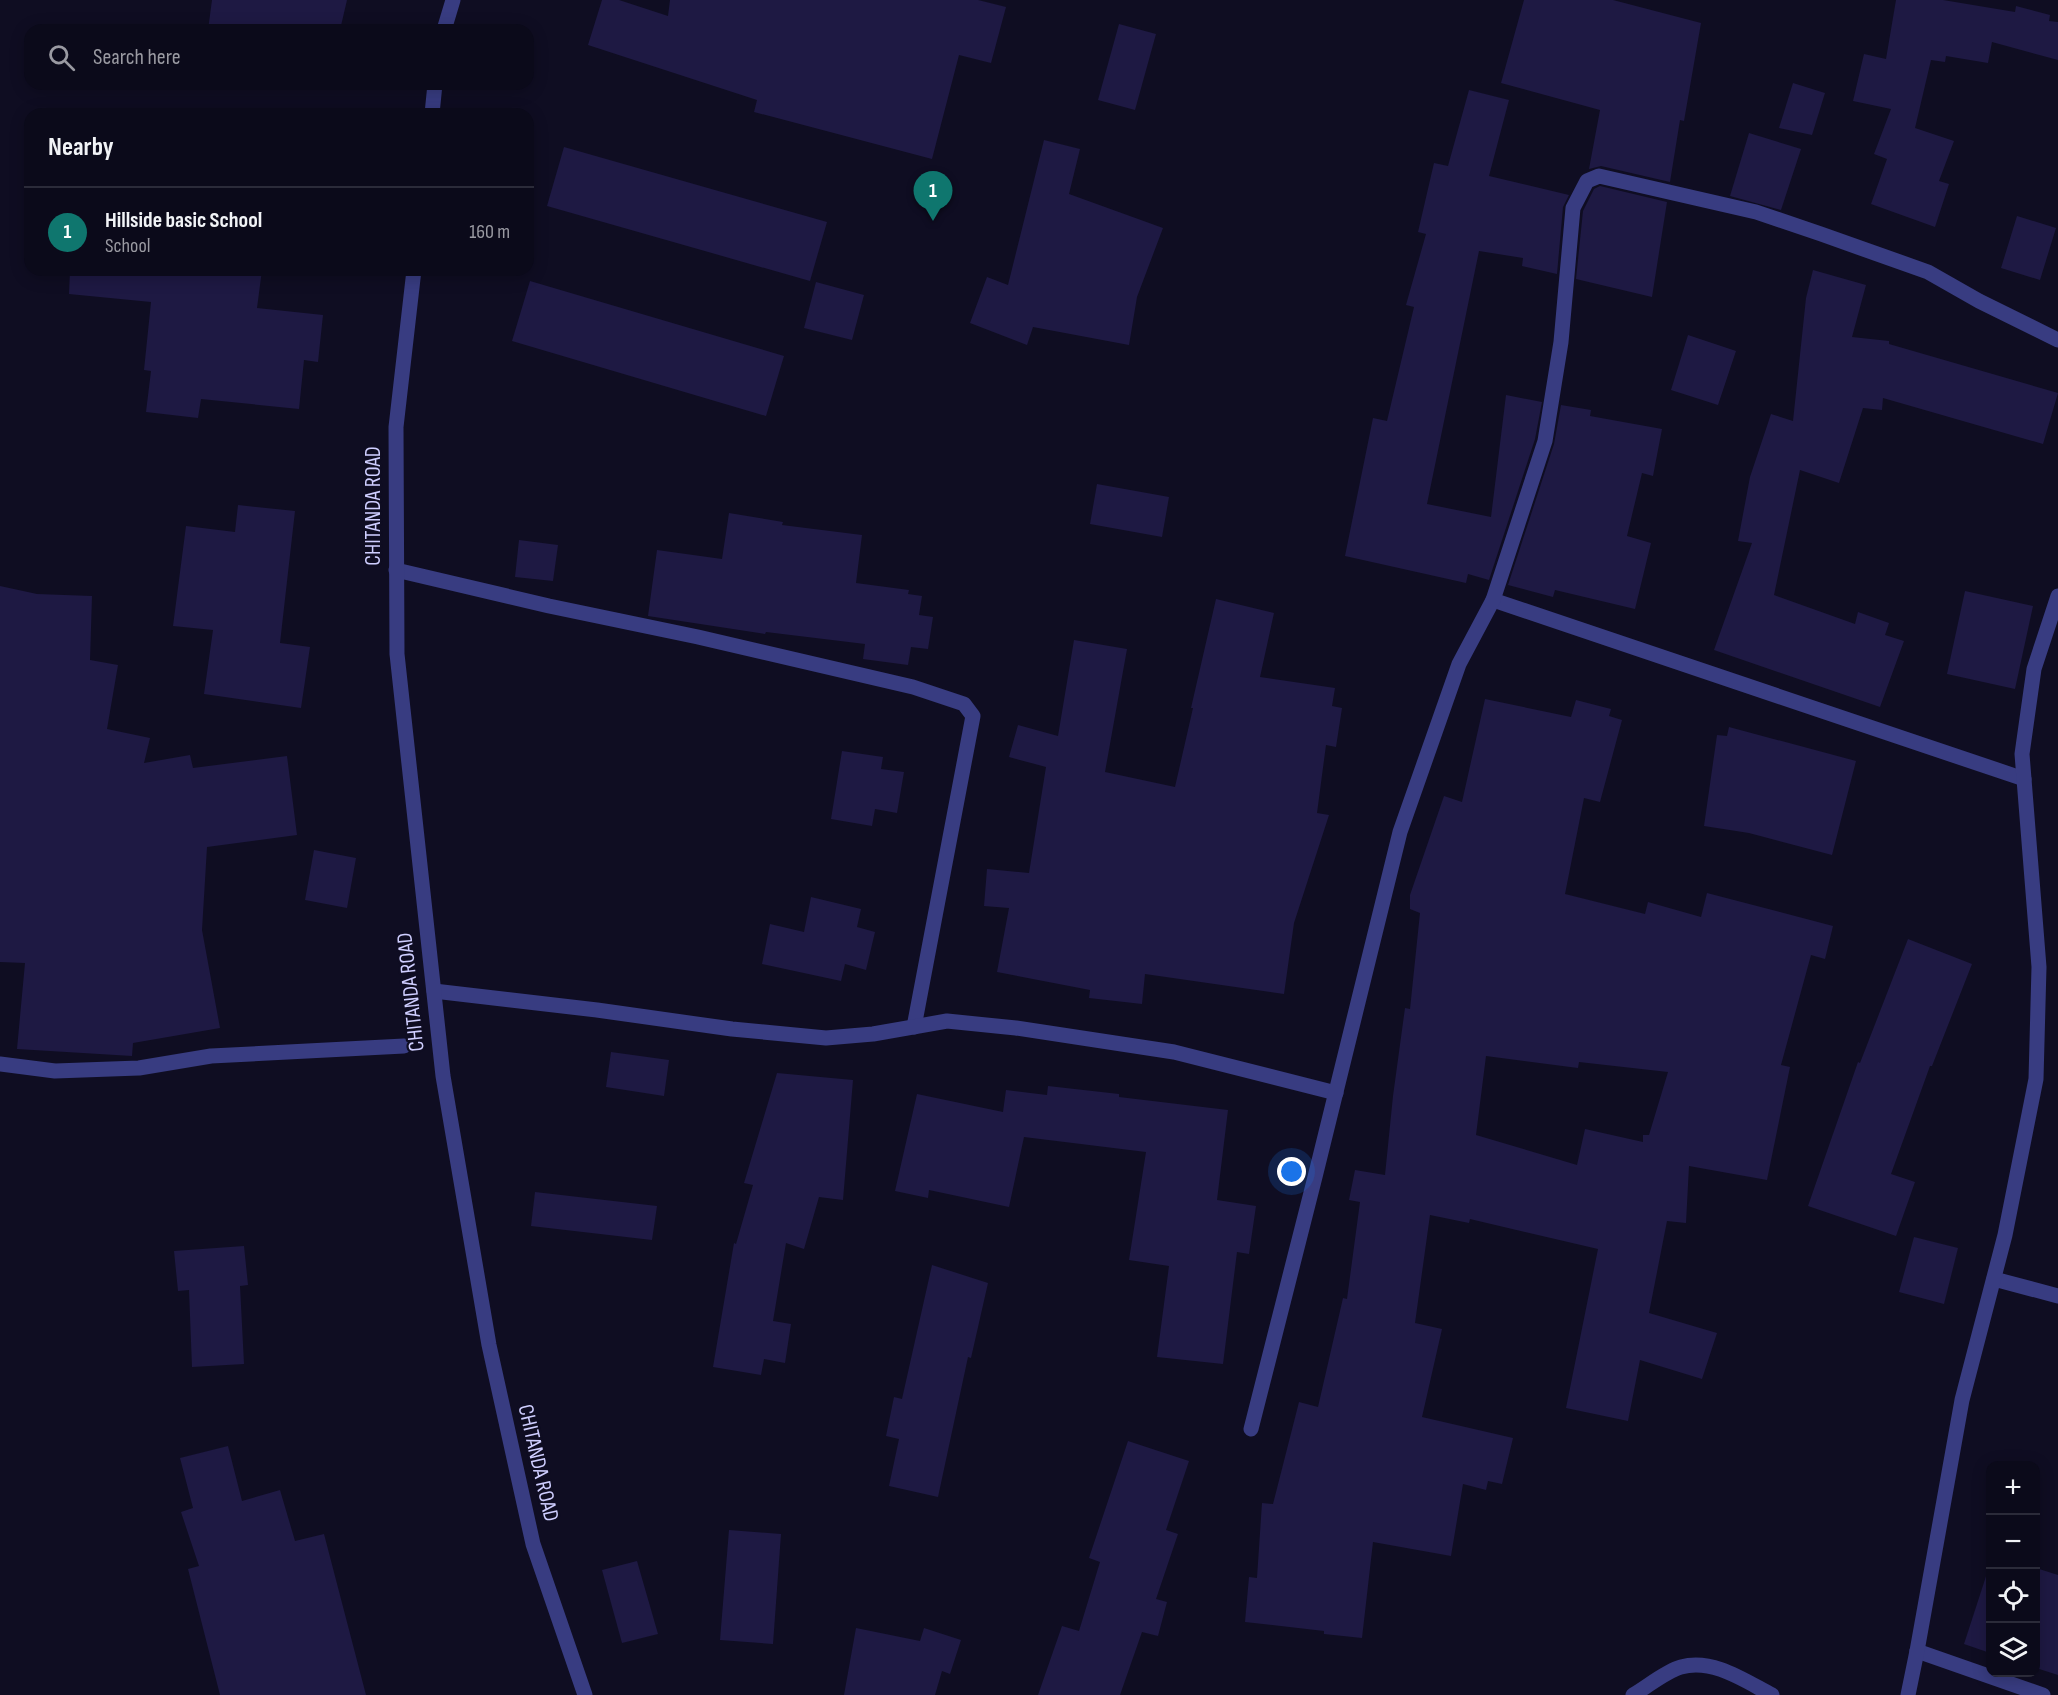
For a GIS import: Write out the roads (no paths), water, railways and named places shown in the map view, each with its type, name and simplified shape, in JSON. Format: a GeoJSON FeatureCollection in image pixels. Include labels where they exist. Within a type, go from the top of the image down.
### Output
{"type":"FeatureCollection","features":[{"type":"Feature","properties":{"kind":"street"},"geometry":{"type":"LineString","coordinates":[[446,24],[453,0]]}},
{"type":"Feature","properties":{"kind":"street"},"geometry":{"type":"LineString","coordinates":[[433,108],[434,90]]}},
{"type":"Feature","properties":{"kind":"street"},"geometry":{"type":"LineString","coordinates":[[1251,1429],[1400,831],[1459,664],[1493,600],[1545,441],[1561,342],[1573,208],[1587,180],[1599,176],[1622,181],[1756,212],[1821,234],[1928,272],[1979,301],[2058,340]]}},
{"type":"Feature","properties":{"kind":"street","name":"CHITANDA ROAD"},"geometry":{"type":"LineString","coordinates":[[413,276],[396,427],[397,654],[443,1076],[489,1345],[533,1544],[585,1695]]}},
{"type":"Feature","properties":{"kind":"street"},"geometry":{"type":"LineString","coordinates":[[396,570],[549,606],[744,647],[913,687],[964,704],[973,716],[914,1027]]}},
{"type":"Feature","properties":{"kind":"street"},"geometry":{"type":"LineString","coordinates":[[1908,1695],[1962,1400],[2005,1235],[2036,1079],[2039,967],[2022,754],[2034,669],[2058,596]]}},
{"type":"Feature","properties":{"kind":"street"},"geometry":{"type":"LineString","coordinates":[[1493,600],[2024,779]]}},
{"type":"Feature","properties":{"kind":"street"},"geometry":{"type":"LineString","coordinates":[[434,991],[732,1029],[826,1038],[873,1034],[947,1021],[1016,1028],[1163,1050],[1335,1094]]}},
{"type":"Feature","properties":{"kind":"street"},"geometry":{"type":"LineString","coordinates":[[0,1064],[55,1071],[139,1068],[211,1056],[404,1046]]}},
{"type":"Feature","properties":{"kind":"street"},"geometry":{"type":"LineString","coordinates":[[1994,1279],[2058,1296]]}},
{"type":"Feature","properties":{"kind":"street"},"geometry":{"type":"LineString","coordinates":[[1917,1651],[2043,1695]]}},
{"type":"Feature","properties":{"kind":"street"},"geometry":{"type":"LineString","coordinates":[[1633,1695],[1680,1667],[1700,1664],[1727,1671],[1772,1695]]}},
{"type":"Feature","properties":{"kind":"place","name":"Hillside basic School"},"geometry":{"type":"Point","coordinates":[933,221]}}]}
